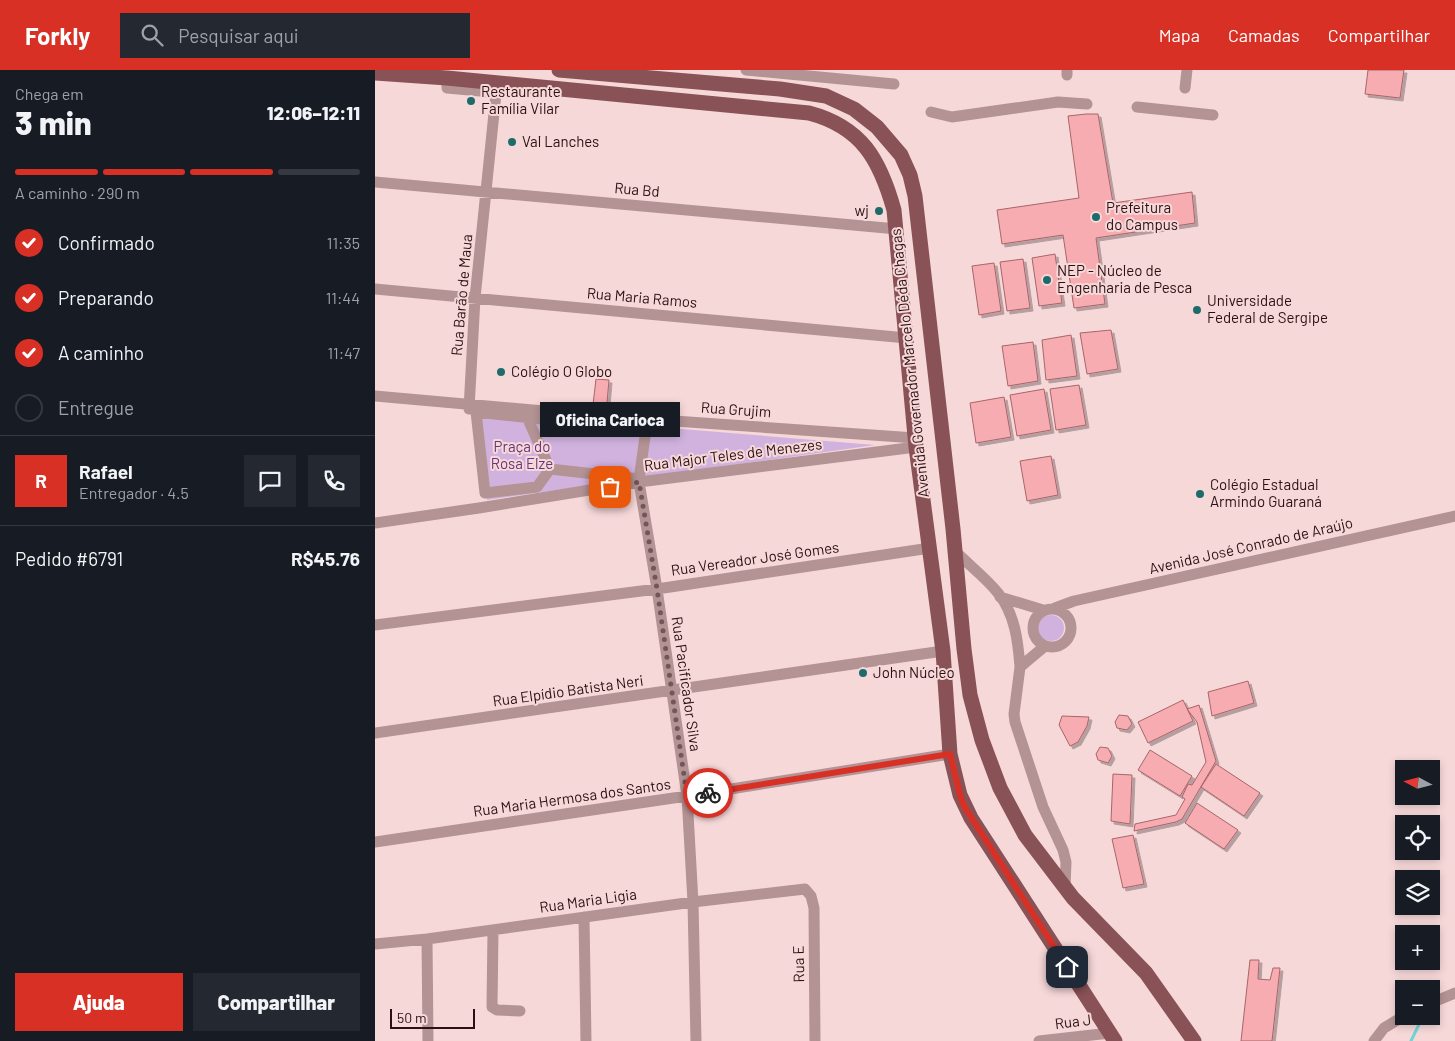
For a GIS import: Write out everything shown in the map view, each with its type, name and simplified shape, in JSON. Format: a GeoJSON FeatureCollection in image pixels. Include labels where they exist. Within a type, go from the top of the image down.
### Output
{"type":"FeatureCollection","features":[{"type":"Feature","properties":{"kind":"main road","name":"Avenida Governador Marcelo Déda Chagas"},"geometry":{"type":"LineString","coordinates":[[559,70],[780,90],[826,96],[854,108],[877,127],[901,155],[910,175],[915,196],[970,695],[982,740],[1000,788],[1025,834],[1073,898],[1146,973],[1194,1041]]}},
{"type":"Feature","properties":{"kind":"main road","name":"Avenida Governador Marcelo Déda Chagas"},"geometry":{"type":"LineString","coordinates":[[375,73],[447,78],[466,75],[497,88],[809,113],[833,120],[868,149],[877,162],[889,193],[897,228],[916,443],[943,651],[950,754],[960,795],[964,806],[1112,1037]]}},
{"type":"Feature","properties":{"kind":"street"},"geometry":{"type":"LineString","coordinates":[[746,70],[894,84]]}},
{"type":"Feature","properties":{"kind":"street"},"geometry":{"type":"LineString","coordinates":[[1185,88],[1187,70]]}},
{"type":"Feature","properties":{"kind":"street"},"geometry":{"type":"LineString","coordinates":[[447,78],[447,88],[497,88]]}},
{"type":"Feature","properties":{"kind":"street","name":"Rua Barão de Maua"},"geometry":{"type":"LineString","coordinates":[[479,508],[472,401],[477,302],[489,196],[497,88]]}},
{"type":"Feature","properties":{"kind":"street"},"geometry":{"type":"LineString","coordinates":[[931,112],[952,117],[1058,102],[1087,104]]}},
{"type":"Feature","properties":{"kind":"street"},"geometry":{"type":"LineString","coordinates":[[1137,106],[1213,115]]}},
{"type":"Feature","properties":{"kind":"street","name":"Rua Bd"},"geometry":{"type":"LineString","coordinates":[[375,182],[489,196],[897,228]]}},
{"type":"Feature","properties":{"kind":"street","name":"Rua Maria Ramos"},"geometry":{"type":"LineString","coordinates":[[375,289],[477,302],[907,338]]}},
{"type":"Feature","properties":{"kind":"street","name":"Rua Grujim"},"geometry":{"type":"LineString","coordinates":[[375,396],[472,401],[589,415],[916,443]]}},
{"type":"Feature","properties":{"kind":"street"},"geometry":{"type":"LineString","coordinates":[[476,412],[645,430],[639,479],[550,469],[537,487],[485,493],[476,412]]}},
{"type":"Feature","properties":{"kind":"street"},"geometry":{"type":"LineString","coordinates":[[527,417],[550,469]]}},
{"type":"Feature","properties":{"kind":"street","name":"Rua Major Teles de Menezes"},"geometry":{"type":"LineString","coordinates":[[375,523],[639,482],[916,443]]}},
{"type":"Feature","properties":{"kind":"street","name":"Rua Pacificador Silva"},"geometry":{"type":"LineString","coordinates":[[639,482],[673,691],[687,796],[693,902],[696,1041]]}},
{"type":"Feature","properties":{"kind":"street","name":"Avenida José Conrado de Araújo"},"geometry":{"type":"LineString","coordinates":[[1055,608],[1084,599],[1455,516]]}},
{"type":"Feature","properties":{"kind":"street","name":"Rua Vereador José Gomes"},"geometry":{"type":"LineString","coordinates":[[375,625],[657,589],[930,548]]}},
{"type":"Feature","properties":{"kind":"street"},"geometry":{"type":"LineString","coordinates":[[955,552],[1000,597],[1011,616],[1015,628],[1020,667],[1014,714],[1015,722],[1043,807],[1063,850],[1066,862],[1065,887]]}},
{"type":"Feature","properties":{"kind":"street"},"geometry":{"type":"LineString","coordinates":[[1000,597],[1043,610],[1055,608],[1065,613],[1069,618],[1071,631],[1065,643],[1052,647],[1045,646],[1035,637],[1033,631],[1035,619],[1043,610]]}},
{"type":"Feature","properties":{"kind":"street"},"geometry":{"type":"LineString","coordinates":[[1020,667],[1045,646]]}},
{"type":"Feature","properties":{"kind":"street","name":"Rua Elpídio Batista Neri"},"geometry":{"type":"LineString","coordinates":[[375,733],[943,651]]}},
{"type":"Feature","properties":{"kind":"street","name":"Rua Maria Hermosa dos Santos"},"geometry":{"type":"LineString","coordinates":[[375,842],[687,796],[950,754]]}},
{"type":"Feature","properties":{"kind":"street","name":"Rua Maria Ligia"},"geometry":{"type":"LineString","coordinates":[[375,944],[427,939],[693,902],[805,889]]}},
{"type":"Feature","properties":{"kind":"street","name":"Rua E"},"geometry":{"type":"LineString","coordinates":[[805,889],[811,896],[814,908],[815,1041]]}},
{"type":"Feature","properties":{"kind":"street"},"geometry":{"type":"LineString","coordinates":[[584,917],[586,1041]]}},
{"type":"Feature","properties":{"kind":"street"},"geometry":{"type":"LineString","coordinates":[[493,930],[492,1007],[497,1010],[520,1011]]}},
{"type":"Feature","properties":{"kind":"street"},"geometry":{"type":"LineString","coordinates":[[427,939],[428,1041]]}},
{"type":"Feature","properties":{"kind":"street"},"geometry":{"type":"LineString","coordinates":[[1440,999],[1455,993]]}},
{"type":"Feature","properties":{"kind":"street"},"geometry":{"type":"LineString","coordinates":[[1374,1041],[1384,1028],[1395,1021]]}},
{"type":"Feature","properties":{"kind":"street","name":"Rua J"},"geometry":{"type":"LineString","coordinates":[[1039,1041],[1112,1037]]}},
{"type":"Feature","properties":{"kind":"green space","name":"Praça do Rosa Elze"},"geometry":{"type":"Polygon","coordinates":[[[476,412],[875,445],[487,500],[476,412]]]}},
{"type":"Feature","properties":{"kind":"green space"},"geometry":{"type":"Polygon","coordinates":[[[1051,615],[1060,619],[1064,628],[1060,637],[1051,641],[1042,637],[1038,628],[1042,619],[1051,615]]]}},
{"type":"Feature","properties":{"kind":"building"},"geometry":{"type":"Polygon","coordinates":[[[1368,70],[1404,70],[1400,98],[1365,94],[1368,70]]]}},
{"type":"Feature","properties":{"kind":"building","name":"Prefeitura do Campus"},"geometry":{"type":"Polygon","coordinates":[[[1098,114],[1113,203],[1192,192],[1195,223],[1096,238],[1105,304],[1074,308],[1063,235],[1002,244],[997,210],[1079,198],[1068,116],[1098,114]]]}},
{"type":"Feature","properties":{"kind":"building","name":"NEP - Núcleo de Engenharia de Pesca"},"geometry":{"type":"Polygon","coordinates":[[[1055,254],[1062,303],[1039,306],[1032,258],[1055,254]]]}},
{"type":"Feature","properties":{"kind":"building","name":"NEP - Núcleo de Engenharia de Pesca"},"geometry":{"type":"Polygon","coordinates":[[[1023,259],[1030,308],[1007,311],[1000,262],[1023,259]]]}},
{"type":"Feature","properties":{"kind":"building"},"geometry":{"type":"Polygon","coordinates":[[[994,263],[1001,311],[979,315],[972,266],[994,263]]]}},
{"type":"Feature","properties":{"kind":"building"},"geometry":{"type":"Polygon","coordinates":[[[1111,330],[1118,369],[1087,374],[1080,333],[1111,330]]]}},
{"type":"Feature","properties":{"kind":"building"},"geometry":{"type":"Polygon","coordinates":[[[1071,335],[1077,376],[1046,380],[1042,340],[1071,335]]]}},
{"type":"Feature","properties":{"kind":"building"},"geometry":{"type":"Polygon","coordinates":[[[1033,342],[1038,381],[1008,386],[1002,346],[1033,342]]]}},
{"type":"Feature","properties":{"kind":"building"},"geometry":{"type":"Polygon","coordinates":[[[596,379],[609,380],[606,414],[592,413],[596,379]]]}},
{"type":"Feature","properties":{"kind":"building"},"geometry":{"type":"Polygon","coordinates":[[[1079,385],[1086,425],[1056,430],[1050,389],[1079,385]]]}},
{"type":"Feature","properties":{"kind":"building"},"geometry":{"type":"Polygon","coordinates":[[[1044,389],[1051,430],[1017,436],[1010,395],[1044,389]]]}},
{"type":"Feature","properties":{"kind":"building"},"geometry":{"type":"Polygon","coordinates":[[[1004,397],[1011,437],[976,443],[970,403],[1004,397]]]}},
{"type":"Feature","properties":{"kind":"building"},"geometry":{"type":"Polygon","coordinates":[[[1051,456],[1058,495],[1027,501],[1020,461],[1051,456]]]}},
{"type":"Feature","properties":{"kind":"building"},"geometry":{"type":"Polygon","coordinates":[[[1248,681],[1254,703],[1212,716],[1208,692],[1248,681]]]}},
{"type":"Feature","properties":{"kind":"building"},"geometry":{"type":"Polygon","coordinates":[[[1183,700],[1193,721],[1148,743],[1138,722],[1183,700]]]}},
{"type":"Feature","properties":{"kind":"building"},"geometry":{"type":"Polygon","coordinates":[[[1199,705],[1216,761],[1182,819],[1134,831],[1135,824],[1176,815],[1185,799],[1182,797],[1188,784],[1192,785],[1206,762],[1197,722],[1187,709],[1199,705]]]}},
{"type":"Feature","properties":{"kind":"building"},"geometry":{"type":"Polygon","coordinates":[[[1119,715],[1128,716],[1132,724],[1127,730],[1117,728],[1115,722],[1119,715]]]}},
{"type":"Feature","properties":{"kind":"building"},"geometry":{"type":"Polygon","coordinates":[[[1062,716],[1089,717],[1087,726],[1078,742],[1070,746],[1059,725],[1062,716]]]}},
{"type":"Feature","properties":{"kind":"building"},"geometry":{"type":"Polygon","coordinates":[[[1100,747],[1108,748],[1112,756],[1108,763],[1098,760],[1096,754],[1100,747]]]}},
{"type":"Feature","properties":{"kind":"building"},"geometry":{"type":"Polygon","coordinates":[[[1150,750],[1192,776],[1180,796],[1138,770],[1150,750]]]}},
{"type":"Feature","properties":{"kind":"building"},"geometry":{"type":"Polygon","coordinates":[[[1216,764],[1260,793],[1244,816],[1201,787],[1216,764]]]}},
{"type":"Feature","properties":{"kind":"building"},"geometry":{"type":"Polygon","coordinates":[[[1113,774],[1132,775],[1130,824],[1111,821],[1113,774]]]}},
{"type":"Feature","properties":{"kind":"building"},"geometry":{"type":"Polygon","coordinates":[[[1197,803],[1238,830],[1224,849],[1185,823],[1197,803]]]}},
{"type":"Feature","properties":{"kind":"building"},"geometry":{"type":"Polygon","coordinates":[[[1133,835],[1144,884],[1123,888],[1112,839],[1133,835]]]}},
{"type":"Feature","properties":{"kind":"building"},"geometry":{"type":"Polygon","coordinates":[[[1250,960],[1259,960],[1258,979],[1270,980],[1273,968],[1280,968],[1272,1041],[1241,1041],[1250,960]]]}},
{"type":"Feature","properties":{"kind":"waterway"},"geometry":{"type":"LineString","coordinates":[[1411,1041],[1419,1025]]}},
{"type":"Feature","properties":{"kind":"way so far"},"geometry":{"type":"LineString","coordinates":[[610,487],[639,482],[673,691],[687,796],[708,793]]}},
{"type":"Feature","properties":{"kind":"place","name":"Restaurante Família Vilar"},"geometry":{"type":"Point","coordinates":[471,101]}},
{"type":"Feature","properties":{"kind":"place","name":"Val Lanches"},"geometry":{"type":"Point","coordinates":[512,142]}},
{"type":"Feature","properties":{"kind":"place","name":"wj"},"geometry":{"type":"Point","coordinates":[879,211]}},
{"type":"Feature","properties":{"kind":"place","name":"Prefeitura do Campus"},"geometry":{"type":"Point","coordinates":[1096,217]}},
{"type":"Feature","properties":{"kind":"place","name":"NEP - Núcleo de Engenharia de Pesca"},"geometry":{"type":"Point","coordinates":[1047,280]}},
{"type":"Feature","properties":{"kind":"place","name":"Universidade Federal de Sergipe"},"geometry":{"type":"Point","coordinates":[1197,310]}},
{"type":"Feature","properties":{"kind":"place","name":"Colégio O Globo"},"geometry":{"type":"Point","coordinates":[501,372]}},
{"type":"Feature","properties":{"kind":"place","name":"Oficina Carioca"},"geometry":{"type":"Point","coordinates":[610,487]}},
{"type":"Feature","properties":{"kind":"place","name":"Colégio Estadual Armindo Guaraná"},"geometry":{"type":"Point","coordinates":[1200,494]}},
{"type":"Feature","properties":{"kind":"place","name":"John Núcleo"},"geometry":{"type":"Point","coordinates":[863,673]}},
{"type":"Feature","properties":{"kind":"route"},"geometry":{"type":"LineString","coordinates":[[708,793],[950,754],[964,806],[1067,967]]}}]}
